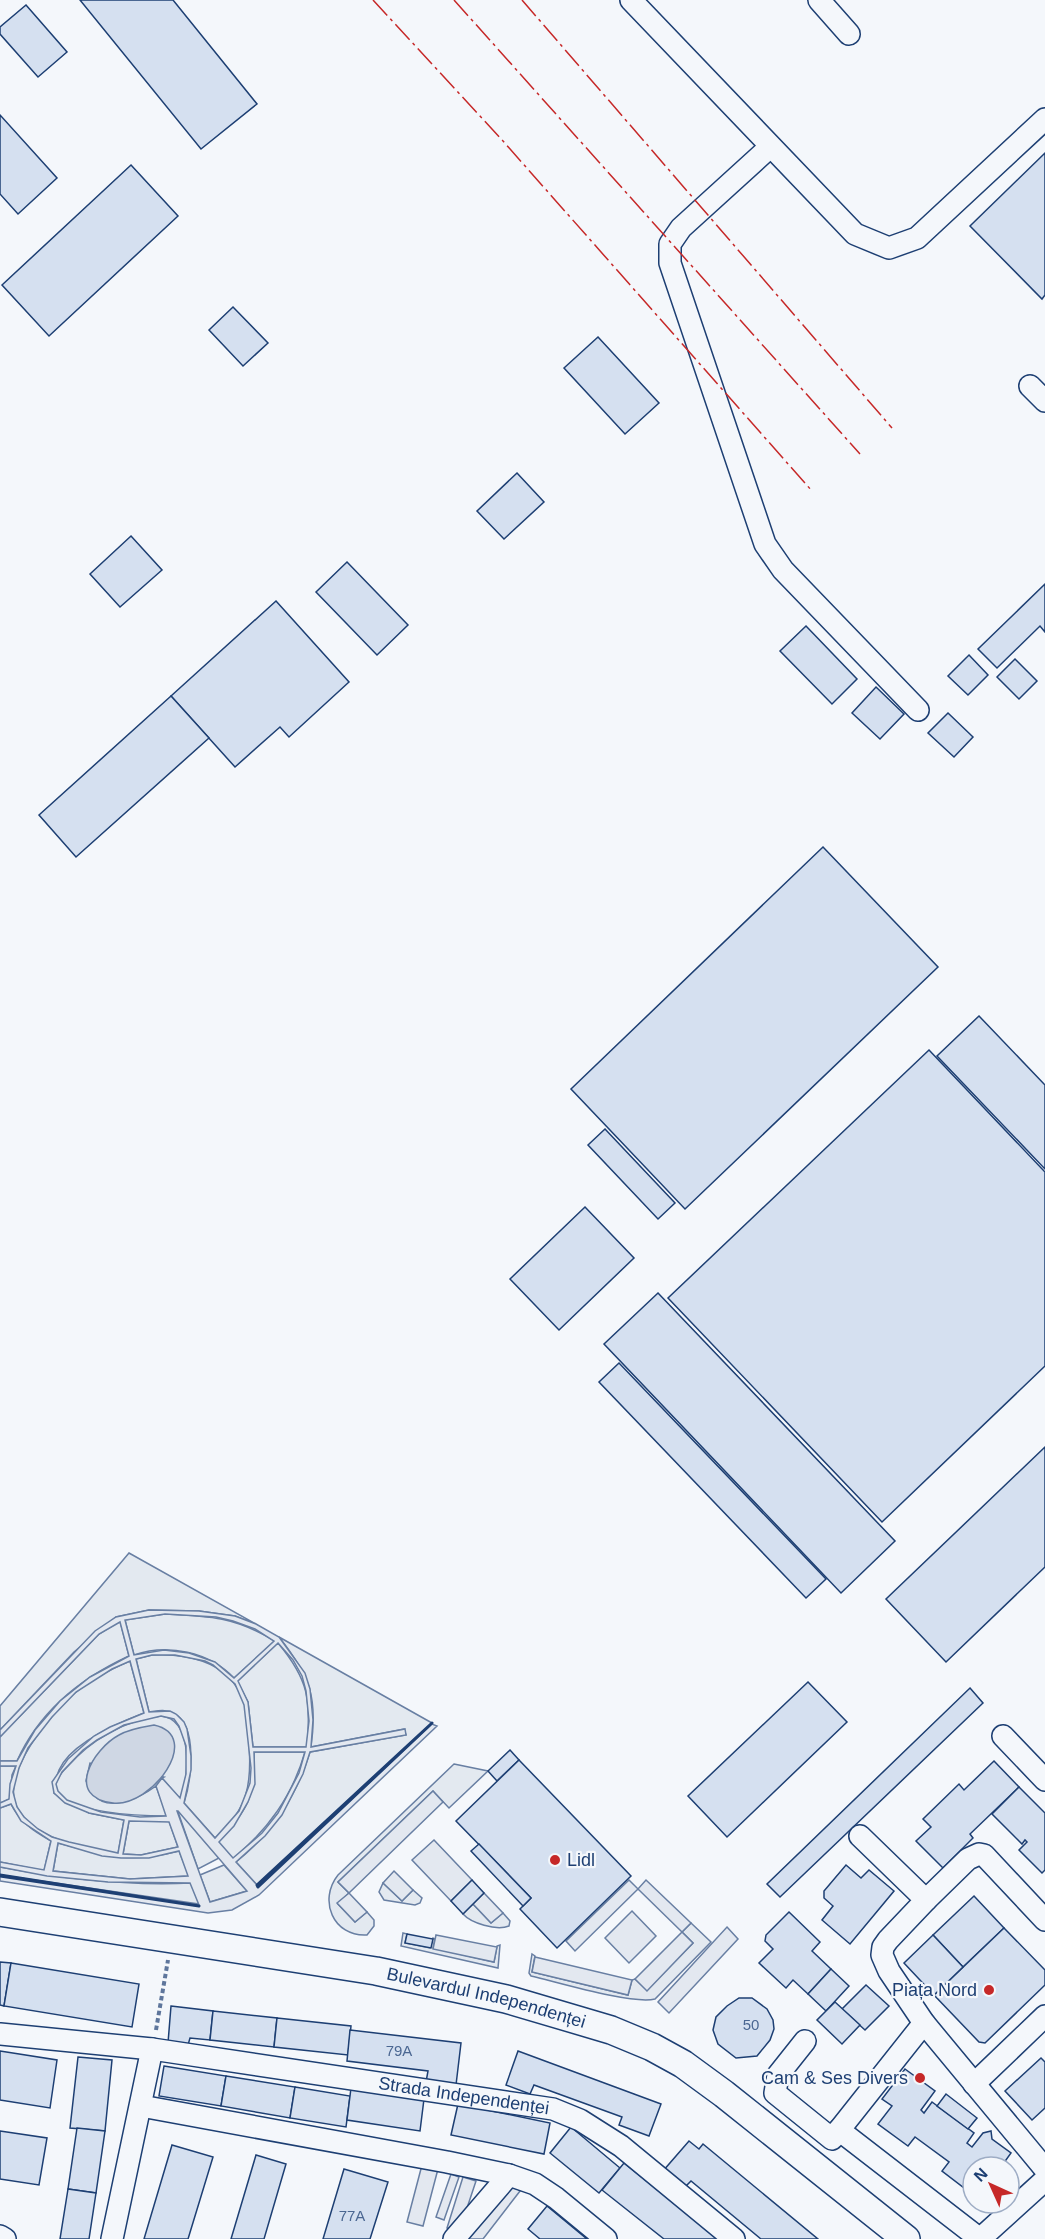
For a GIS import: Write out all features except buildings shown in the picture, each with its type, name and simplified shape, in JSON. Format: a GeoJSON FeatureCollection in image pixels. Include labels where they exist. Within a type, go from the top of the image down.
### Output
{"type":"FeatureCollection","features":[{"type":"Feature","properties":{"kind":"main road","name":"Bulevardul Independenței"},"geometry":{"type":"LineString","coordinates":[[0,1912],[320,1961],[469,1990],[547,2010],[611,2030],[652,2047],[683,2064],[906,2239]]}},
{"type":"Feature","properties":{"kind":"street"},"geometry":{"type":"LineString","coordinates":[[631,0],[855,234],[889,248],[917,238],[1045,119]]}},
{"type":"Feature","properties":{"kind":"street"},"geometry":{"type":"LineString","coordinates":[[819,0],[849,34]]}},
{"type":"Feature","properties":{"kind":"street"},"geometry":{"type":"LineString","coordinates":[[770,147],[681,228],[670,244],[670,263],[765,544],[783,570],[918,710]]}},
{"type":"Feature","properties":{"kind":"street"},"geometry":{"type":"LineString","coordinates":[[1003,1736],[1045,1780]]}},
{"type":"Feature","properties":{"kind":"street"},"geometry":{"type":"LineString","coordinates":[[860,1836],[926,1900]]}},
{"type":"Feature","properties":{"kind":"street"},"geometry":{"type":"LineString","coordinates":[[1045,1920],[984,1855],[979,1854],[968,1859],[926,1900],[888,1940],[883,1947],[882,1955],[889,1971],[924,2023],[1045,2169]]}},
{"type":"Feature","properties":{"kind":"street"},"geometry":{"type":"LineString","coordinates":[[974,2084],[1045,2016]]}},
{"type":"Feature","properties":{"kind":"street"},"geometry":{"type":"LineString","coordinates":[[805,2041],[778,2075],[775,2094],[832,2139],[924,2023]]}},
{"type":"Feature","properties":{"kind":"street","name":"Strada Independenței"},"geometry":{"type":"LineString","coordinates":[[0,2034],[152,2049],[537,2105],[566,2113],[621,2146],[734,2239]]}},
{"type":"Feature","properties":{"kind":"street"},"geometry":{"type":"LineString","coordinates":[[112,2239],[152,2049]]}},
{"type":"Feature","properties":{"kind":"street"},"geometry":{"type":"LineString","coordinates":[[141,2106],[509,2175],[535,2184],[606,2239]]}},
{"type":"Feature","properties":{"kind":"street"},"geometry":{"type":"LineString","coordinates":[[839,2130],[980,2239],[1045,2180]]}},
{"type":"Feature","properties":{"kind":"street"},"geometry":{"type":"LineString","coordinates":[[454,2239],[509,2175]]}},
{"type":"Feature","properties":{"kind":"street"},"geometry":{"type":"LineString","coordinates":[[0,2236],[5,2239]]}},
{"type":"Feature","properties":{"kind":"path"},"geometry":{"type":"LineString","coordinates":[[152,2049],[171,1939]]}},
{"type":"Feature","properties":{"kind":"shaded area"},"geometry":{"type":"Polygon","coordinates":[[[129,1553],[256,1624],[235,1616],[199,1611],[149,1610],[116,1617],[74,1652],[0,1730],[0,1706],[129,1553]]]}},
{"type":"Feature","properties":{"kind":"shaded area"},"geometry":{"type":"Polygon","coordinates":[[[149,1610],[199,1611],[235,1616],[256,1624],[279,1637],[305,1673],[310,1689],[313,1720],[311,1747],[405,1729],[406,1735],[310,1752],[303,1774],[282,1815],[265,1836],[236,1862],[258,1886],[432,1724],[437,1726],[259,1895],[232,1910],[208,1913],[0,1881],[0,1876],[199,1905],[190,1883],[108,1882],[47,1876],[0,1867],[0,1862],[44,1870],[51,1841],[21,1821],[11,1804],[0,1808],[0,1803],[9,1799],[10,1784],[16,1766],[0,1766],[0,1761],[17,1761],[35,1730],[60,1701],[90,1677],[129,1656],[120,1622],[99,1634],[0,1737],[0,1730],[95,1631],[116,1617],[149,1610]],[[165,1614],[125,1620],[134,1655],[164,1650],[189,1653],[215,1662],[234,1678],[274,1641],[255,1629],[233,1621],[216,1617],[165,1614]],[[278,1643],[238,1681],[248,1702],[253,1747],[306,1747],[309,1721],[302,1676],[293,1660],[278,1643]],[[152,1655],[136,1659],[149,1712],[170,1711],[184,1722],[191,1756],[191,1770],[184,1803],[215,1838],[239,1811],[250,1783],[251,1768],[244,1705],[235,1684],[205,1661],[175,1655],[152,1655]],[[130,1661],[112,1669],[76,1692],[52,1717],[28,1748],[19,1768],[13,1792],[17,1807],[24,1817],[38,1829],[52,1837],[118,1853],[124,1820],[89,1813],[65,1803],[54,1793],[52,1782],[68,1759],[94,1736],[144,1713],[130,1661]],[[161,1716],[124,1725],[83,1750],[62,1772],[56,1784],[58,1791],[67,1800],[101,1812],[140,1817],[166,1816],[156,1786],[162,1778],[180,1798],[186,1774],[186,1746],[174,1719],[161,1716]],[[254,1752],[255,1784],[234,1826],[219,1842],[233,1858],[262,1833],[278,1813],[299,1773],[305,1752],[254,1752]],[[178,1811],[210,1902],[247,1891],[178,1811]],[[129,1821],[123,1854],[141,1855],[178,1847],[169,1822],[129,1821]],[[58,1843],[53,1871],[130,1879],[188,1876],[179,1851],[149,1858],[121,1858],[102,1856],[58,1843]]]}},
{"type":"Feature","properties":{"kind":"shaded area"},"geometry":{"type":"Polygon","coordinates":[[[165,1614],[222,1619],[247,1627],[275,1641],[234,1678],[213,1662],[187,1652],[160,1650],[134,1655],[125,1620],[165,1614]]]}},
{"type":"Feature","properties":{"kind":"shaded area"},"geometry":{"type":"Polygon","coordinates":[[[120,1621],[129,1656],[94,1675],[63,1698],[37,1727],[17,1761],[0,1761],[0,1737],[99,1634],[120,1621]]]}},
{"type":"Feature","properties":{"kind":"shaded area"},"geometry":{"type":"Polygon","coordinates":[[[279,1637],[432,1723],[257,1885],[236,1862],[249,1851],[282,1813],[298,1784],[310,1752],[406,1735],[404,1729],[311,1747],[313,1714],[309,1688],[298,1664],[279,1637]]]}},
{"type":"Feature","properties":{"kind":"shaded area"},"geometry":{"type":"Polygon","coordinates":[[[278,1643],[296,1668],[306,1691],[309,1716],[307,1747],[253,1747],[248,1702],[237,1681],[278,1643]]]}},
{"type":"Feature","properties":{"kind":"shaded area"},"geometry":{"type":"Polygon","coordinates":[[[152,1655],[191,1658],[214,1666],[233,1682],[243,1699],[250,1758],[246,1795],[235,1817],[215,1838],[184,1803],[189,1781],[191,1754],[187,1729],[181,1719],[173,1713],[149,1712],[136,1659],[152,1655]]]}},
{"type":"Feature","properties":{"kind":"shaded area"},"geometry":{"type":"Polygon","coordinates":[[[130,1661],[144,1713],[96,1735],[74,1751],[59,1770],[54,1793],[89,1813],[124,1820],[118,1854],[76,1845],[48,1835],[25,1818],[17,1807],[14,1793],[16,1778],[22,1762],[31,1745],[53,1715],[88,1683],[130,1661]]]}},
{"type":"Feature","properties":{"kind":"shaded area"},"geometry":{"type":"Polygon","coordinates":[[[161,1716],[171,1720],[179,1727],[184,1738],[187,1764],[180,1799],[162,1778],[164,1777],[90,1763],[86,1781],[93,1794],[107,1803],[134,1799],[156,1786],[167,1816],[105,1812],[72,1803],[61,1796],[56,1787],[58,1779],[76,1757],[87,1748],[121,1727],[161,1716]]]}},
{"type":"Feature","properties":{"kind":"shaded area"},"geometry":{"type":"Polygon","coordinates":[[[154,1725],[168,1732],[174,1742],[173,1756],[167,1770],[143,1794],[128,1801],[113,1803],[98,1799],[90,1792],[87,1783],[88,1772],[100,1751],[123,1733],[154,1725]]]}},
{"type":"Feature","properties":{"kind":"shaded area"},"geometry":{"type":"Polygon","coordinates":[[[254,1752],[305,1752],[286,1798],[268,1824],[233,1859],[218,1842],[237,1820],[248,1801],[253,1780],[254,1752]]]}},
{"type":"Feature","properties":{"kind":"shaded area"},"geometry":{"type":"Polygon","coordinates":[[[454,1764],[488,1771],[449,1808],[433,1791],[338,1882],[349,1893],[338,1904],[355,1922],[367,1912],[374,1920],[374,1926],[367,1935],[345,1930],[332,1915],[329,1905],[332,1885],[338,1875],[454,1764]]]}},
{"type":"Feature","properties":{"kind":"shaded area"},"geometry":{"type":"Polygon","coordinates":[[[0,1766],[16,1766],[12,1775],[10,1799],[0,1803],[0,1766]]]}},
{"type":"Feature","properties":{"kind":"shaded area"},"geometry":{"type":"Polygon","coordinates":[[[433,1791],[443,1802],[349,1893],[338,1882],[433,1791]]]}},
{"type":"Feature","properties":{"kind":"shaded area"},"geometry":{"type":"Polygon","coordinates":[[[11,1804],[28,1826],[51,1841],[44,1871],[0,1862],[0,1808],[11,1804]]]}},
{"type":"Feature","properties":{"kind":"shaded area"},"geometry":{"type":"Polygon","coordinates":[[[177,1809],[219,1858],[198,1869],[177,1809]]]}},
{"type":"Feature","properties":{"kind":"shaded area"},"geometry":{"type":"Polygon","coordinates":[[[129,1821],[169,1821],[178,1847],[141,1855],[123,1854],[129,1821]]]}},
{"type":"Feature","properties":{"kind":"shaded area"},"geometry":{"type":"Polygon","coordinates":[[[434,1840],[472,1880],[451,1901],[412,1860],[434,1840]]]}},
{"type":"Feature","properties":{"kind":"shaded area"},"geometry":{"type":"Polygon","coordinates":[[[58,1843],[104,1855],[131,1858],[179,1851],[189,1876],[130,1879],[53,1871],[58,1843]]]}},
{"type":"Feature","properties":{"kind":"shaded area"},"geometry":{"type":"Polygon","coordinates":[[[224,1865],[247,1891],[210,1902],[200,1875],[224,1865]]]}},
{"type":"Feature","properties":{"kind":"shaded area"},"geometry":{"type":"Polygon","coordinates":[[[0,1867],[95,1881],[191,1883],[199,1904],[0,1875],[0,1867]]]}},
{"type":"Feature","properties":{"kind":"shaded area"},"geometry":{"type":"Polygon","coordinates":[[[394,1871],[413,1890],[402,1901],[383,1883],[394,1871]]]}},
{"type":"Feature","properties":{"kind":"shaded area"},"geometry":{"type":"Polygon","coordinates":[[[629,1880],[638,1889],[575,1951],[566,1941],[629,1880]]]}},
{"type":"Feature","properties":{"kind":"shaded area"},"geometry":{"type":"Polygon","coordinates":[[[646,1880],[691,1923],[682,1932],[638,1889],[646,1880]]]}},
{"type":"Feature","properties":{"kind":"shaded area"},"geometry":{"type":"Polygon","coordinates":[[[383,1883],[402,1901],[413,1890],[422,1898],[420,1903],[415,1905],[384,1900],[379,1892],[383,1883]]]}},
{"type":"Feature","properties":{"kind":"shaded area"},"geometry":{"type":"Polygon","coordinates":[[[349,1893],[367,1912],[355,1922],[337,1903],[349,1893]]]}},
{"type":"Feature","properties":{"kind":"shaded area"},"geometry":{"type":"Polygon","coordinates":[[[484,1893],[503,1913],[491,1923],[473,1904],[484,1893]]]}},
{"type":"Feature","properties":{"kind":"shaded area"},"geometry":{"type":"Polygon","coordinates":[[[473,1904],[491,1923],[503,1913],[510,1921],[509,1926],[491,1927],[467,1917],[463,1914],[473,1904]]]}},
{"type":"Feature","properties":{"kind":"shaded area"},"geometry":{"type":"Polygon","coordinates":[[[632,1911],[656,1936],[629,1963],[605,1938],[632,1911]]]}},
{"type":"Feature","properties":{"kind":"shaded area"},"geometry":{"type":"Polygon","coordinates":[[[691,1923],[711,1942],[655,1999],[613,1996],[531,1976],[529,1973],[532,1954],[535,1956],[532,1972],[628,1995],[632,1980],[635,1979],[647,1990],[693,1943],[682,1932],[691,1923]]]}},
{"type":"Feature","properties":{"kind":"shaded area"},"geometry":{"type":"Polygon","coordinates":[[[727,1927],[738,1939],[669,2013],[658,2002],[727,1927]]]}},
{"type":"Feature","properties":{"kind":"shaded area"},"geometry":{"type":"Polygon","coordinates":[[[682,1932],[693,1943],[647,1991],[635,1979],[682,1932]]]}},
{"type":"Feature","properties":{"kind":"shaded area"},"geometry":{"type":"Polygon","coordinates":[[[403,1933],[407,1934],[405,1943],[430,1948],[433,1938],[435,1939],[433,1948],[494,1962],[497,1946],[500,1945],[498,1968],[401,1946],[403,1933]]]}},
{"type":"Feature","properties":{"kind":"shaded area"},"geometry":{"type":"Polygon","coordinates":[[[436,1935],[497,1947],[494,1962],[433,1949],[436,1935]]]}},
{"type":"Feature","properties":{"kind":"shaded area"},"geometry":{"type":"Polygon","coordinates":[[[535,1957],[632,1980],[628,1995],[532,1972],[535,1957]]]}},
{"type":"Feature","properties":{"kind":"shaded area"},"geometry":{"type":"Polygon","coordinates":[[[422,2165],[438,2169],[423,2226],[407,2222],[422,2165]]]}},
{"type":"Feature","properties":{"kind":"shaded area"},"geometry":{"type":"Polygon","coordinates":[[[451,2174],[459,2177],[444,2220],[436,2217],[451,2174]]]}},
{"type":"Feature","properties":{"kind":"shaded area"},"geometry":{"type":"Polygon","coordinates":[[[463,2177],[476,2181],[459,2232],[447,2228],[463,2177]]]}},
{"type":"Feature","properties":{"kind":"shaded area"},"geometry":{"type":"Polygon","coordinates":[[[509,2182],[520,2191],[483,2239],[466,2239],[509,2182]]]}},
{"type":"Feature","properties":{"kind":"wall"},"geometry":{"type":"LineString","coordinates":[[432,1723],[258,1887],[257,1885],[432,1723]]}},
{"type":"Feature","properties":{"kind":"wall"},"geometry":{"type":"LineString","coordinates":[[0,1875],[199,1906],[0,1876]]}},
{"type":"Feature","properties":{"kind":"power"},"geometry":{"type":"LineString","coordinates":[[373,0],[503,141],[812,491]]}},
{"type":"Feature","properties":{"kind":"power"},"geometry":{"type":"LineString","coordinates":[[454,0],[860,454]]}},
{"type":"Feature","properties":{"kind":"power"},"geometry":{"type":"LineString","coordinates":[[522,0],[892,428]]}},
{"type":"Feature","properties":{"kind":"place","name":"Lidl"},"geometry":{"type":"Point","coordinates":[555,1860]}},
{"type":"Feature","properties":{"kind":"place","name":"Piața Nord"},"geometry":{"type":"Point","coordinates":[989,1990]}},
{"type":"Feature","properties":{"kind":"place","name":"Cam & Ses Divers"},"geometry":{"type":"Point","coordinates":[920,2078]}}]}
